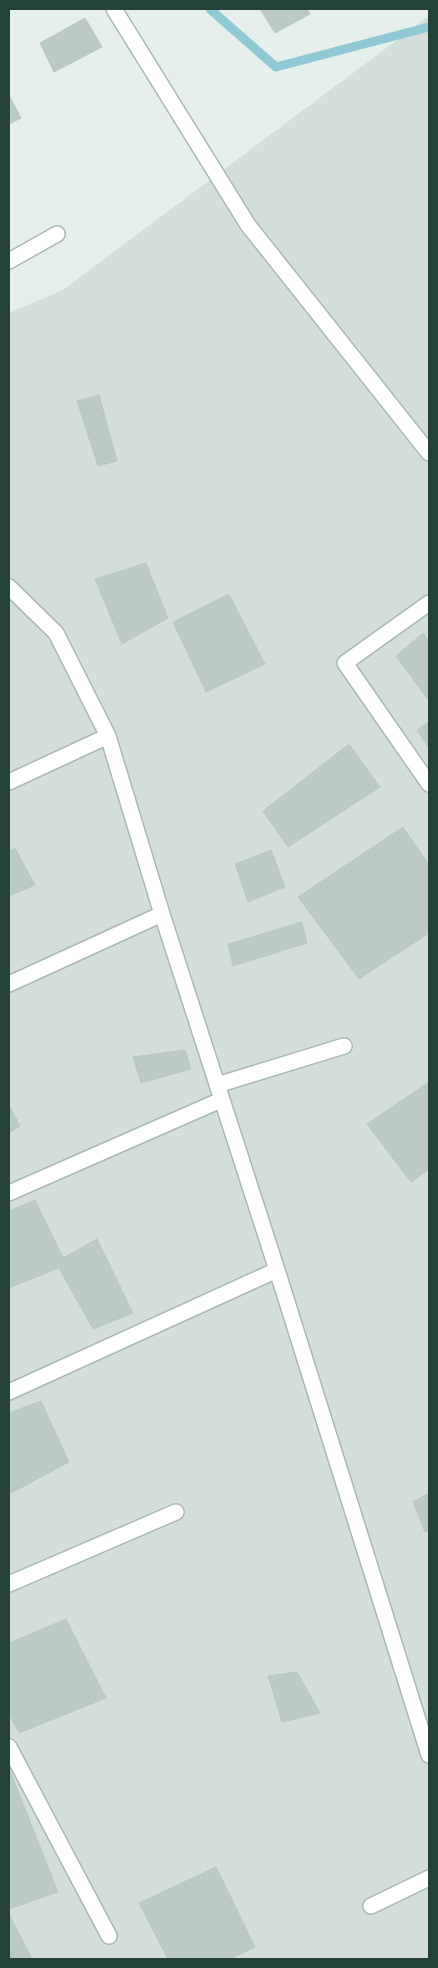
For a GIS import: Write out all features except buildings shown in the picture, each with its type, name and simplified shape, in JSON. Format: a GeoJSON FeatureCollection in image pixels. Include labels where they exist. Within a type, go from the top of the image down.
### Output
{"type":"FeatureCollection","features":[{"type":"Feature","properties":{"kind":"street"},"geometry":{"type":"LineString","coordinates":[[114,9],[248,225],[429,453]]}},
{"type":"Feature","properties":{"kind":"street"},"geometry":{"type":"LineString","coordinates":[[9,261],[57,234]]}},
{"type":"Feature","properties":{"kind":"street"},"geometry":{"type":"LineString","coordinates":[[9,587],[56,633],[108,736],[123,780],[162,914],[277,1270],[429,1755]]}},
{"type":"Feature","properties":{"kind":"street"},"geometry":{"type":"LineString","coordinates":[[429,603],[345,663],[429,784]]}},
{"type":"Feature","properties":{"kind":"street"},"geometry":{"type":"LineString","coordinates":[[9,782],[108,736]]}},
{"type":"Feature","properties":{"kind":"street"},"geometry":{"type":"LineString","coordinates":[[9,984],[162,914]]}},
{"type":"Feature","properties":{"kind":"street"},"geometry":{"type":"LineString","coordinates":[[217,1085],[344,1046]]}},
{"type":"Feature","properties":{"kind":"street"},"geometry":{"type":"LineString","coordinates":[[9,1193],[222,1100]]}},
{"type":"Feature","properties":{"kind":"street"},"geometry":{"type":"LineString","coordinates":[[9,1392],[277,1270]]}},
{"type":"Feature","properties":{"kind":"street"},"geometry":{"type":"LineString","coordinates":[[9,1584],[176,1512]]}},
{"type":"Feature","properties":{"kind":"street"},"geometry":{"type":"LineString","coordinates":[[9,1748],[109,1936]]}},
{"type":"Feature","properties":{"kind":"street"},"geometry":{"type":"LineString","coordinates":[[371,1906],[429,1878]]}},
{"type":"Feature","properties":{"kind":"shaded area"},"geometry":{"type":"Polygon","coordinates":[[[429,16],[429,1959],[9,1959],[9,313],[63,290],[429,16]]]}},
{"type":"Feature","properties":{"kind":"waterway"},"geometry":{"type":"LineString","coordinates":[[210,9],[276,67],[429,27]]}}]}
